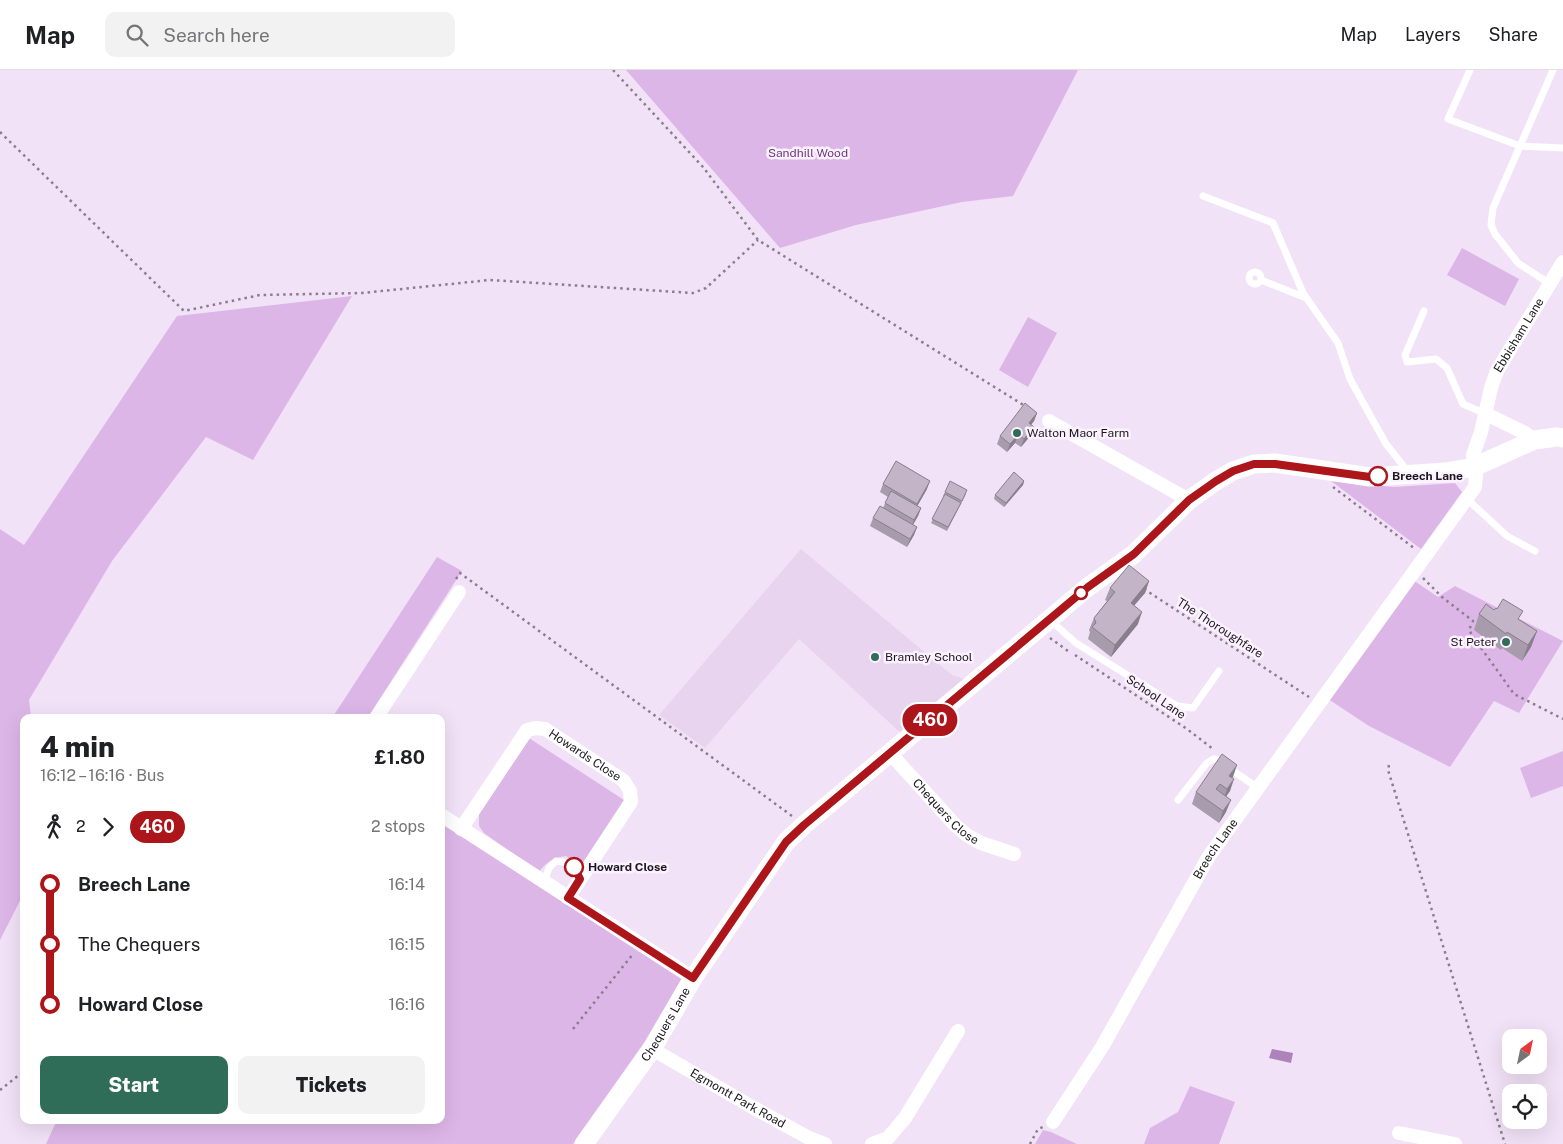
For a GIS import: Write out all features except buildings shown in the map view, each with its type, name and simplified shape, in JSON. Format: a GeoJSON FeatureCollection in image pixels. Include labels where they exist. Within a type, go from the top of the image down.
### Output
{"type":"FeatureCollection","features":[{"type":"Feature","properties":{"kind":"main road"},"geometry":{"type":"LineString","coordinates":[[1534,440],[1563,438]]}},
{"type":"Feature","properties":{"kind":"main road","name":"Chequers Lane"},"geometry":{"type":"LineString","coordinates":[[584,1144],[652,1050],[693,978],[786,842],[1088,587],[1134,554],[1189,500],[1233,471],[1254,464],[1275,464],[1370,477],[1446,472],[1474,467],[1534,440]]}},
{"type":"Feature","properties":{"kind":"street","name":"Ebbisham Lane"},"geometry":{"type":"LineString","coordinates":[[1474,467],[1473,455],[1497,371],[1563,262]]}},
{"type":"Feature","properties":{"kind":"street"},"geometry":{"type":"LineString","coordinates":[[1486,414],[1525,433],[1534,440]]}},
{"type":"Feature","properties":{"kind":"street"},"geometry":{"type":"LineString","coordinates":[[1049,421],[1189,500]]}},
{"type":"Feature","properties":{"kind":"street","name":"Breech Lane"},"geometry":{"type":"LineString","coordinates":[[1053,1122],[1102,1047],[1202,866],[1476,487],[1474,467]]}},
{"type":"Feature","properties":{"kind":"street"},"geometry":{"type":"LineString","coordinates":[[379,714],[459,592]]}},
{"type":"Feature","properties":{"kind":"street","name":"Howards Close"},"geometry":{"type":"LineString","coordinates":[[461,829],[527,730],[536,728],[546,729],[624,781],[630,790],[631,802],[568,898]]}},
{"type":"Feature","properties":{"kind":"street","name":"Chequers Close"},"geometry":{"type":"LineString","coordinates":[[890,753],[955,825],[968,836],[981,843],[1014,854]]}},
{"type":"Feature","properties":{"kind":"street"},"geometry":{"type":"LineString","coordinates":[[445,819],[693,978]]}},
{"type":"Feature","properties":{"kind":"street"},"geometry":{"type":"LineString","coordinates":[[872,1144],[888,1138],[905,1118],[958,1032]]}},
{"type":"Feature","properties":{"kind":"street","name":"Egmontt Park Road"},"geometry":{"type":"LineString","coordinates":[[652,1050],[808,1138],[825,1144]]}},
{"type":"Feature","properties":{"kind":"street"},"geometry":{"type":"LineString","coordinates":[[1399,1133],[1455,1144]]}},
{"type":"Feature","properties":{"kind":"lane"},"geometry":{"type":"LineString","coordinates":[[1470,70],[1448,118],[1520,146],[1563,148]]}},
{"type":"Feature","properties":{"kind":"lane"},"geometry":{"type":"LineString","coordinates":[[1550,284],[1518,263],[1495,234],[1491,225],[1493,208],[1553,70]]}},
{"type":"Feature","properties":{"kind":"lane"},"geometry":{"type":"LineString","coordinates":[[1203,196],[1273,223],[1303,293],[1338,343],[1350,379],[1386,444],[1411,475]]}},
{"type":"Feature","properties":{"kind":"lane"},"geometry":{"type":"LineString","coordinates":[[1262,280],[1306,298]]}},
{"type":"Feature","properties":{"kind":"lane"},"geometry":{"type":"LineString","coordinates":[[1424,310],[1405,355],[1407,362],[1436,359],[1447,368],[1463,404],[1486,414]]}},
{"type":"Feature","properties":{"kind":"lane"},"geometry":{"type":"LineString","coordinates":[[1467,499],[1507,536],[1535,552]]}},
{"type":"Feature","properties":{"kind":"lane"},"geometry":{"type":"LineString","coordinates":[[1044,625],[1177,706],[1193,708],[1219,671]]}},
{"type":"Feature","properties":{"kind":"lane"},"geometry":{"type":"LineString","coordinates":[[1178,800],[1206,764],[1213,759],[1258,788]]}},
{"type":"Feature","properties":{"kind":"lane"},"geometry":{"type":"LineString","coordinates":[[544,882],[549,868],[556,861],[566,862],[574,867],[580,879]]}},
{"type":"Feature","properties":{"kind":"path"},"geometry":{"type":"LineString","coordinates":[[613,70],[703,167],[758,240],[1025,406]]}},
{"type":"Feature","properties":{"kind":"path"},"geometry":{"type":"LineString","coordinates":[[0,132],[184,311],[260,295],[362,293],[490,280],[693,294],[706,288],[758,240]]}},
{"type":"Feature","properties":{"kind":"path"},"geometry":{"type":"LineString","coordinates":[[1332,486],[1419,552],[1420,565],[1442,597],[1472,621],[1469,630],[1514,694],[1563,719]]}},
{"type":"Feature","properties":{"kind":"path"},"geometry":{"type":"LineString","coordinates":[[459,592],[452,585],[460,573],[804,825]]}},
{"type":"Feature","properties":{"kind":"path","name":"The Thoroughfare"},"geometry":{"type":"LineString","coordinates":[[1140,586],[1319,702]]}},
{"type":"Feature","properties":{"kind":"path","name":"School Lane"},"geometry":{"type":"LineString","coordinates":[[1044,625],[1216,751]]}},
{"type":"Feature","properties":{"kind":"path"},"geometry":{"type":"LineString","coordinates":[[1389,765],[1388,770],[1506,1144]]}},
{"type":"Feature","properties":{"kind":"path"},"geometry":{"type":"LineString","coordinates":[[573,1029],[641,945]]}},
{"type":"Feature","properties":{"kind":"path"},"geometry":{"type":"LineString","coordinates":[[0,1090],[20,1074]]}},
{"type":"Feature","properties":{"kind":"path"},"geometry":{"type":"LineString","coordinates":[[1030,1144],[1038,1129],[1053,1122]]}},
{"type":"Feature","properties":{"kind":"shaded area","name":"Bramley School"},"geometry":{"type":"Polygon","coordinates":[[[801,549],[952,675],[971,681],[905,737],[799,639],[705,748],[659,715],[801,549]]]}},
{"type":"Feature","properties":{"kind":"shaded area"},"geometry":{"type":"Polygon","coordinates":[[[1272,1049],[1293,1053],[1291,1063],[1269,1058],[1272,1049]]]}},
{"type":"Feature","properties":{"kind":"green space","name":"Sandhill Wood"},"geometry":{"type":"Polygon","coordinates":[[[626,70],[1078,70],[1013,196],[962,202],[856,225],[780,248],[626,70]]]}},
{"type":"Feature","properties":{"kind":"green space"},"geometry":{"type":"Polygon","coordinates":[[[1462,248],[1519,279],[1505,306],[1447,275],[1462,248]]]}},
{"type":"Feature","properties":{"kind":"green space"},"geometry":{"type":"Polygon","coordinates":[[[352,296],[253,460],[206,437],[112,561],[29,700],[31,714],[20,714],[20,901],[0,940],[0,529],[24,545],[177,316],[352,296]]]}},
{"type":"Feature","properties":{"kind":"green space"},"geometry":{"type":"Polygon","coordinates":[[[1028,317],[1057,333],[1028,387],[999,370],[1028,317]]]}},
{"type":"Feature","properties":{"kind":"green space"},"geometry":{"type":"Polygon","coordinates":[[[1331,481],[1394,487],[1455,483],[1462,492],[1421,549],[1331,481]]]}},
{"type":"Feature","properties":{"kind":"green space"},"geometry":{"type":"Polygon","coordinates":[[[437,557],[462,571],[370,714],[335,714],[437,557]]]}},
{"type":"Feature","properties":{"kind":"green space"},"geometry":{"type":"Polygon","coordinates":[[[1413,580],[1438,597],[1455,586],[1563,641],[1519,713],[1494,701],[1450,767],[1369,726],[1328,699],[1413,580]]]}},
{"type":"Feature","properties":{"kind":"green space"},"geometry":{"type":"Polygon","coordinates":[[[529,738],[624,800],[582,868],[566,856],[551,861],[539,872],[484,833],[479,826],[479,814],[529,738]]]}},
{"type":"Feature","properties":{"kind":"green space"},"geometry":{"type":"Polygon","coordinates":[[[1563,751],[1563,786],[1531,798],[1520,768],[1563,751]]]}},
{"type":"Feature","properties":{"kind":"green space"},"geometry":{"type":"Polygon","coordinates":[[[445,824],[682,978],[645,1041],[573,1144],[46,1144],[55,1124],[445,1124],[445,824]]]}},
{"type":"Feature","properties":{"kind":"green space"},"geometry":{"type":"Polygon","coordinates":[[[1190,1086],[1235,1102],[1219,1144],[1144,1144],[1150,1128],[1178,1112],[1190,1086]]]}},
{"type":"Feature","properties":{"kind":"green space"},"geometry":{"type":"Polygon","coordinates":[[[1043,1130],[1051,1132],[1077,1144],[1035,1144],[1043,1130]]]}},
{"type":"Feature","properties":{"kind":"bus line","name":"460"},"geometry":{"type":"LineString","coordinates":[[574,867],[580,879],[568,898],[693,978],[786,842],[1088,587],[1134,554],[1189,500],[1233,471],[1254,464],[1275,464],[1370,477],[1378,476]]}},
{"type":"Feature","properties":{"kind":"place","name":"Walton Maor Farm"},"geometry":{"type":"Point","coordinates":[1017,433]}},
{"type":"Feature","properties":{"kind":"place","name":"Breech Lane"},"geometry":{"type":"Point","coordinates":[1378,476]}},
{"type":"Feature","properties":{"kind":"place","name":"St Peter"},"geometry":{"type":"Point","coordinates":[1506,642]}},
{"type":"Feature","properties":{"kind":"place","name":"Bramley School"},"geometry":{"type":"Point","coordinates":[875,657]}},
{"type":"Feature","properties":{"kind":"place","name":"Howard Close"},"geometry":{"type":"Point","coordinates":[574,867]}}]}
